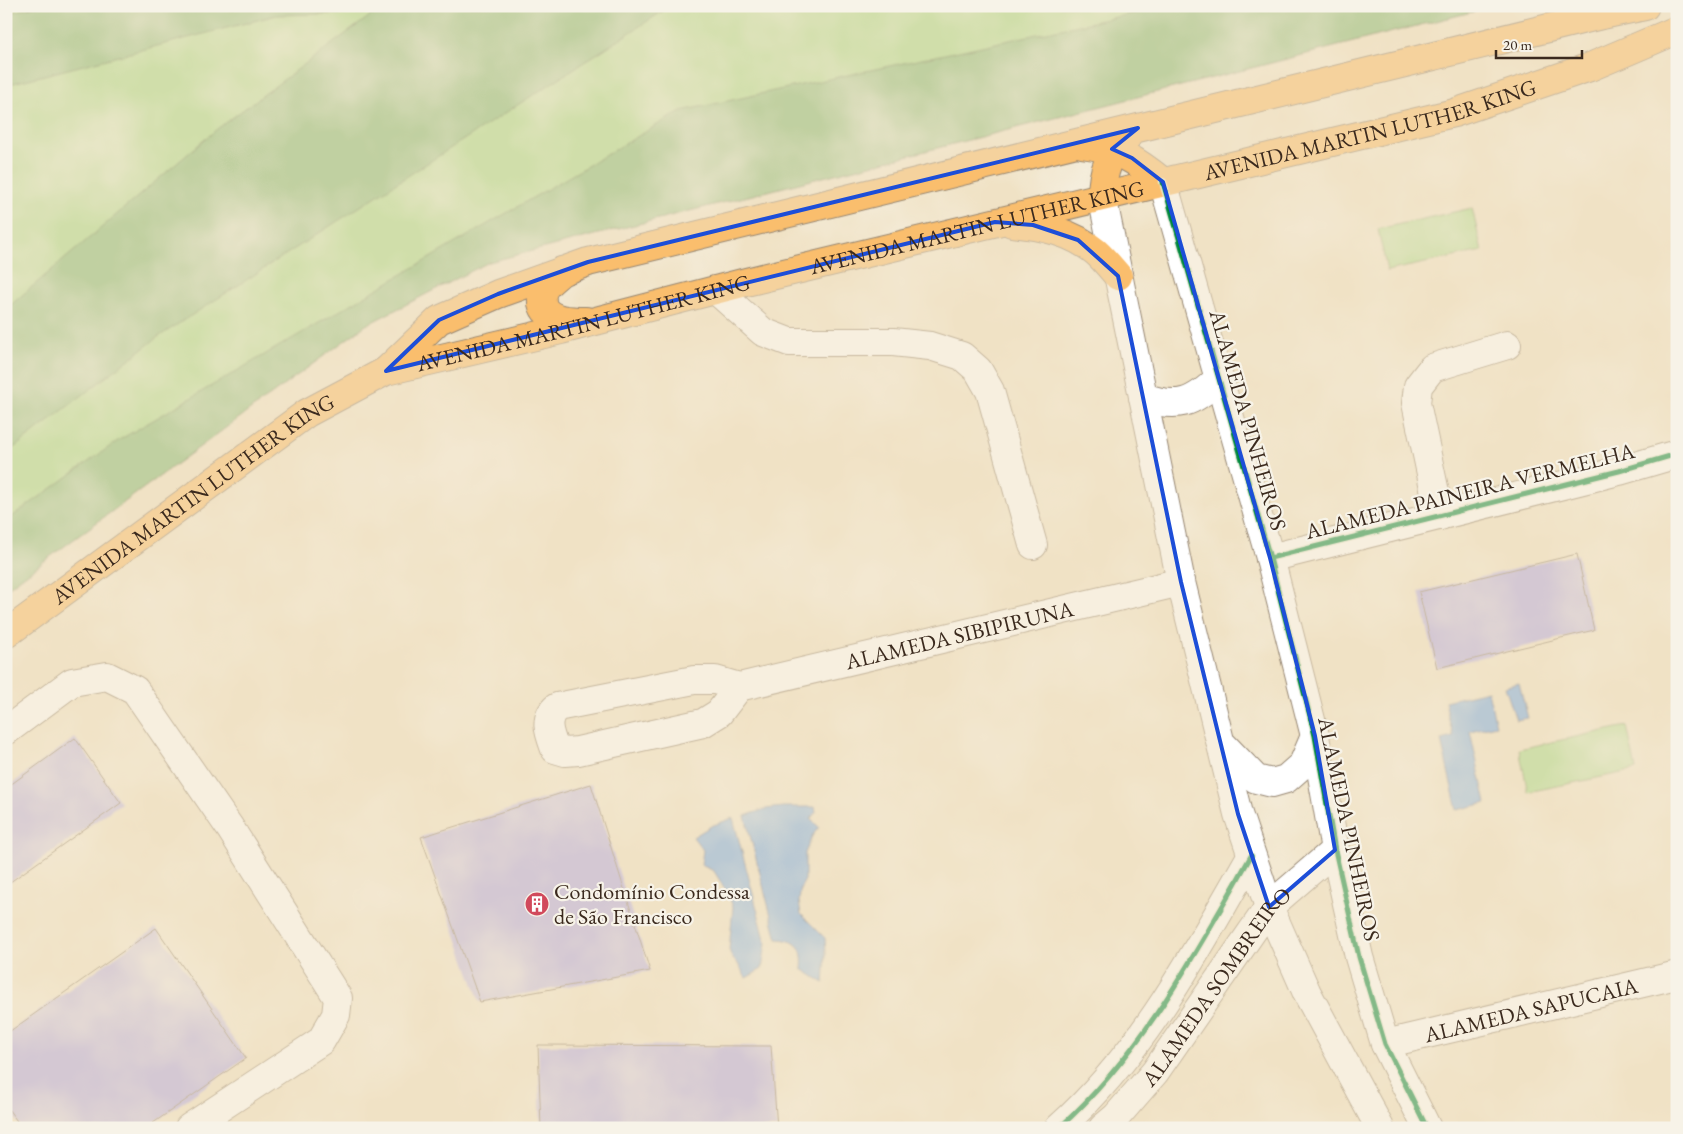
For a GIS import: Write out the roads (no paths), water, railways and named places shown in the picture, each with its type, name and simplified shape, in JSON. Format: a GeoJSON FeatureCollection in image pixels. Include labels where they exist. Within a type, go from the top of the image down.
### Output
{"type":"FeatureCollection","features":[{"type":"Feature","properties":{"kind":"main road","name":"AVENIDA MARTIN LUTHER KING"},"geometry":{"type":"LineString","coordinates":[[386,372],[439,320],[498,294],[588,262],[1645,6]]}},
{"type":"Feature","properties":{"kind":"main road","name":"AVENIDA MARTIN LUTHER KING"},"geometry":{"type":"LineString","coordinates":[[6,634],[307,413],[386,372],[1102,196],[1454,113],[1590,67],[1677,30]]}},
{"type":"Feature","properties":{"kind":"main road"},"geometry":{"type":"LineString","coordinates":[[1102,196],[1102,180],[1106,165],[1124,140],[1138,128]]}},
{"type":"Feature","properties":{"kind":"main road"},"geometry":{"type":"LineString","coordinates":[[1076,143],[1100,146],[1132,158],[1163,182]]}},
{"type":"Feature","properties":{"kind":"main road"},"geometry":{"type":"LineString","coordinates":[[995,222],[1033,225],[1059,231],[1078,240],[1097,253],[1118,276]]}},
{"type":"Feature","properties":{"kind":"main road"},"geometry":{"type":"LineString","coordinates":[[562,271],[543,290],[542,296],[545,310],[552,316],[564,320],[596,321]]}},
{"type":"Feature","properties":{"kind":"street","name":"ALAMEDA PINHEIROS"},"geometry":{"type":"LineString","coordinates":[[1163,182],[1270,558],[1315,736],[1335,850],[1359,957],[1385,1044],[1427,1128]]}},
{"type":"Feature","properties":{"kind":"street"},"geometry":{"type":"LineString","coordinates":[[1102,196],[1181,582],[1238,814],[1269,907],[1307,993],[1380,1128]]}},
{"type":"Feature","properties":{"kind":"street"},"geometry":{"type":"LineString","coordinates":[[716,290],[763,332],[789,342],[893,342],[930,346],[962,356],[978,370],[990,391],[1033,545]]}},
{"type":"Feature","properties":{"kind":"street"},"geometry":{"type":"LineString","coordinates":[[1440,516],[1416,403],[1418,386],[1432,368],[1507,345]]}},
{"type":"Feature","properties":{"kind":"street"},"geometry":{"type":"LineString","coordinates":[[1142,397],[1159,402],[1184,403],[1204,393],[1219,378]]}},
{"type":"Feature","properties":{"kind":"street","name":"ALAMEDA PAINEIRA VERMELHA"},"geometry":{"type":"LineString","coordinates":[[1270,558],[1618,471],[1677,454]]}},
{"type":"Feature","properties":{"kind":"street","name":"ALAMEDA SIBIPIRUNA"},"geometry":{"type":"LineString","coordinates":[[739,687],[1181,582]]}},
{"type":"Feature","properties":{"kind":"street"},"geometry":{"type":"LineString","coordinates":[[6,732],[72,682],[107,676],[135,690],[230,828],[338,998],[336,1015],[321,1041],[189,1128]]}},
{"type":"Feature","properties":{"kind":"street"},"geometry":{"type":"LineString","coordinates":[[694,680],[714,680],[739,687],[719,713],[703,723],[578,751],[565,752],[555,749],[551,739],[548,717],[557,707],[694,680]]}},
{"type":"Feature","properties":{"kind":"street"},"geometry":{"type":"LineString","coordinates":[[1222,743],[1256,779],[1272,783],[1286,779],[1303,764],[1315,736]]}},
{"type":"Feature","properties":{"kind":"street","name":"ALAMEDA SOMBREIRO"},"geometry":{"type":"LineString","coordinates":[[1103,1128],[1116,1117],[1155,1072],[1269,907],[1335,850]]}},
{"type":"Feature","properties":{"kind":"street","name":"ALAMEDA SOMBREIRO"},"geometry":{"type":"LineString","coordinates":[[1059,1128],[1092,1096],[1154,1018],[1187,967],[1251,856]]}},
{"type":"Feature","properties":{"kind":"street","name":"ALAMEDA SAPUCAIA"},"geometry":{"type":"LineString","coordinates":[[1385,1044],[1677,975]]}},
{"type":"Feature","properties":{"kind":"water"},"geometry":{"type":"Polygon","coordinates":[[[1519,683],[1528,718],[1516,720],[1505,687],[1519,683]]]}},
{"type":"Feature","properties":{"kind":"water"},"geometry":{"type":"Polygon","coordinates":[[[1488,691],[1496,725],[1470,731],[1486,803],[1457,810],[1441,740],[1453,737],[1445,701],[1488,691]]]}},
{"type":"Feature","properties":{"kind":"water"},"geometry":{"type":"Polygon","coordinates":[[[815,807],[816,812],[810,819],[819,827],[812,836],[805,853],[805,880],[801,887],[799,901],[801,914],[825,938],[824,983],[802,969],[802,956],[799,947],[790,941],[777,939],[745,816],[765,809],[815,807]]]}},
{"type":"Feature","properties":{"kind":"water"},"geometry":{"type":"Polygon","coordinates":[[[733,818],[766,943],[762,969],[746,978],[729,950],[733,907],[728,894],[714,871],[701,865],[703,850],[693,837],[711,826],[733,818]]]}},
{"type":"Feature","properties":{"kind":"place","name":"Condomínio Condessa de São Francisco"},"geometry":{"type":"Point","coordinates":[537,904]}}]}
